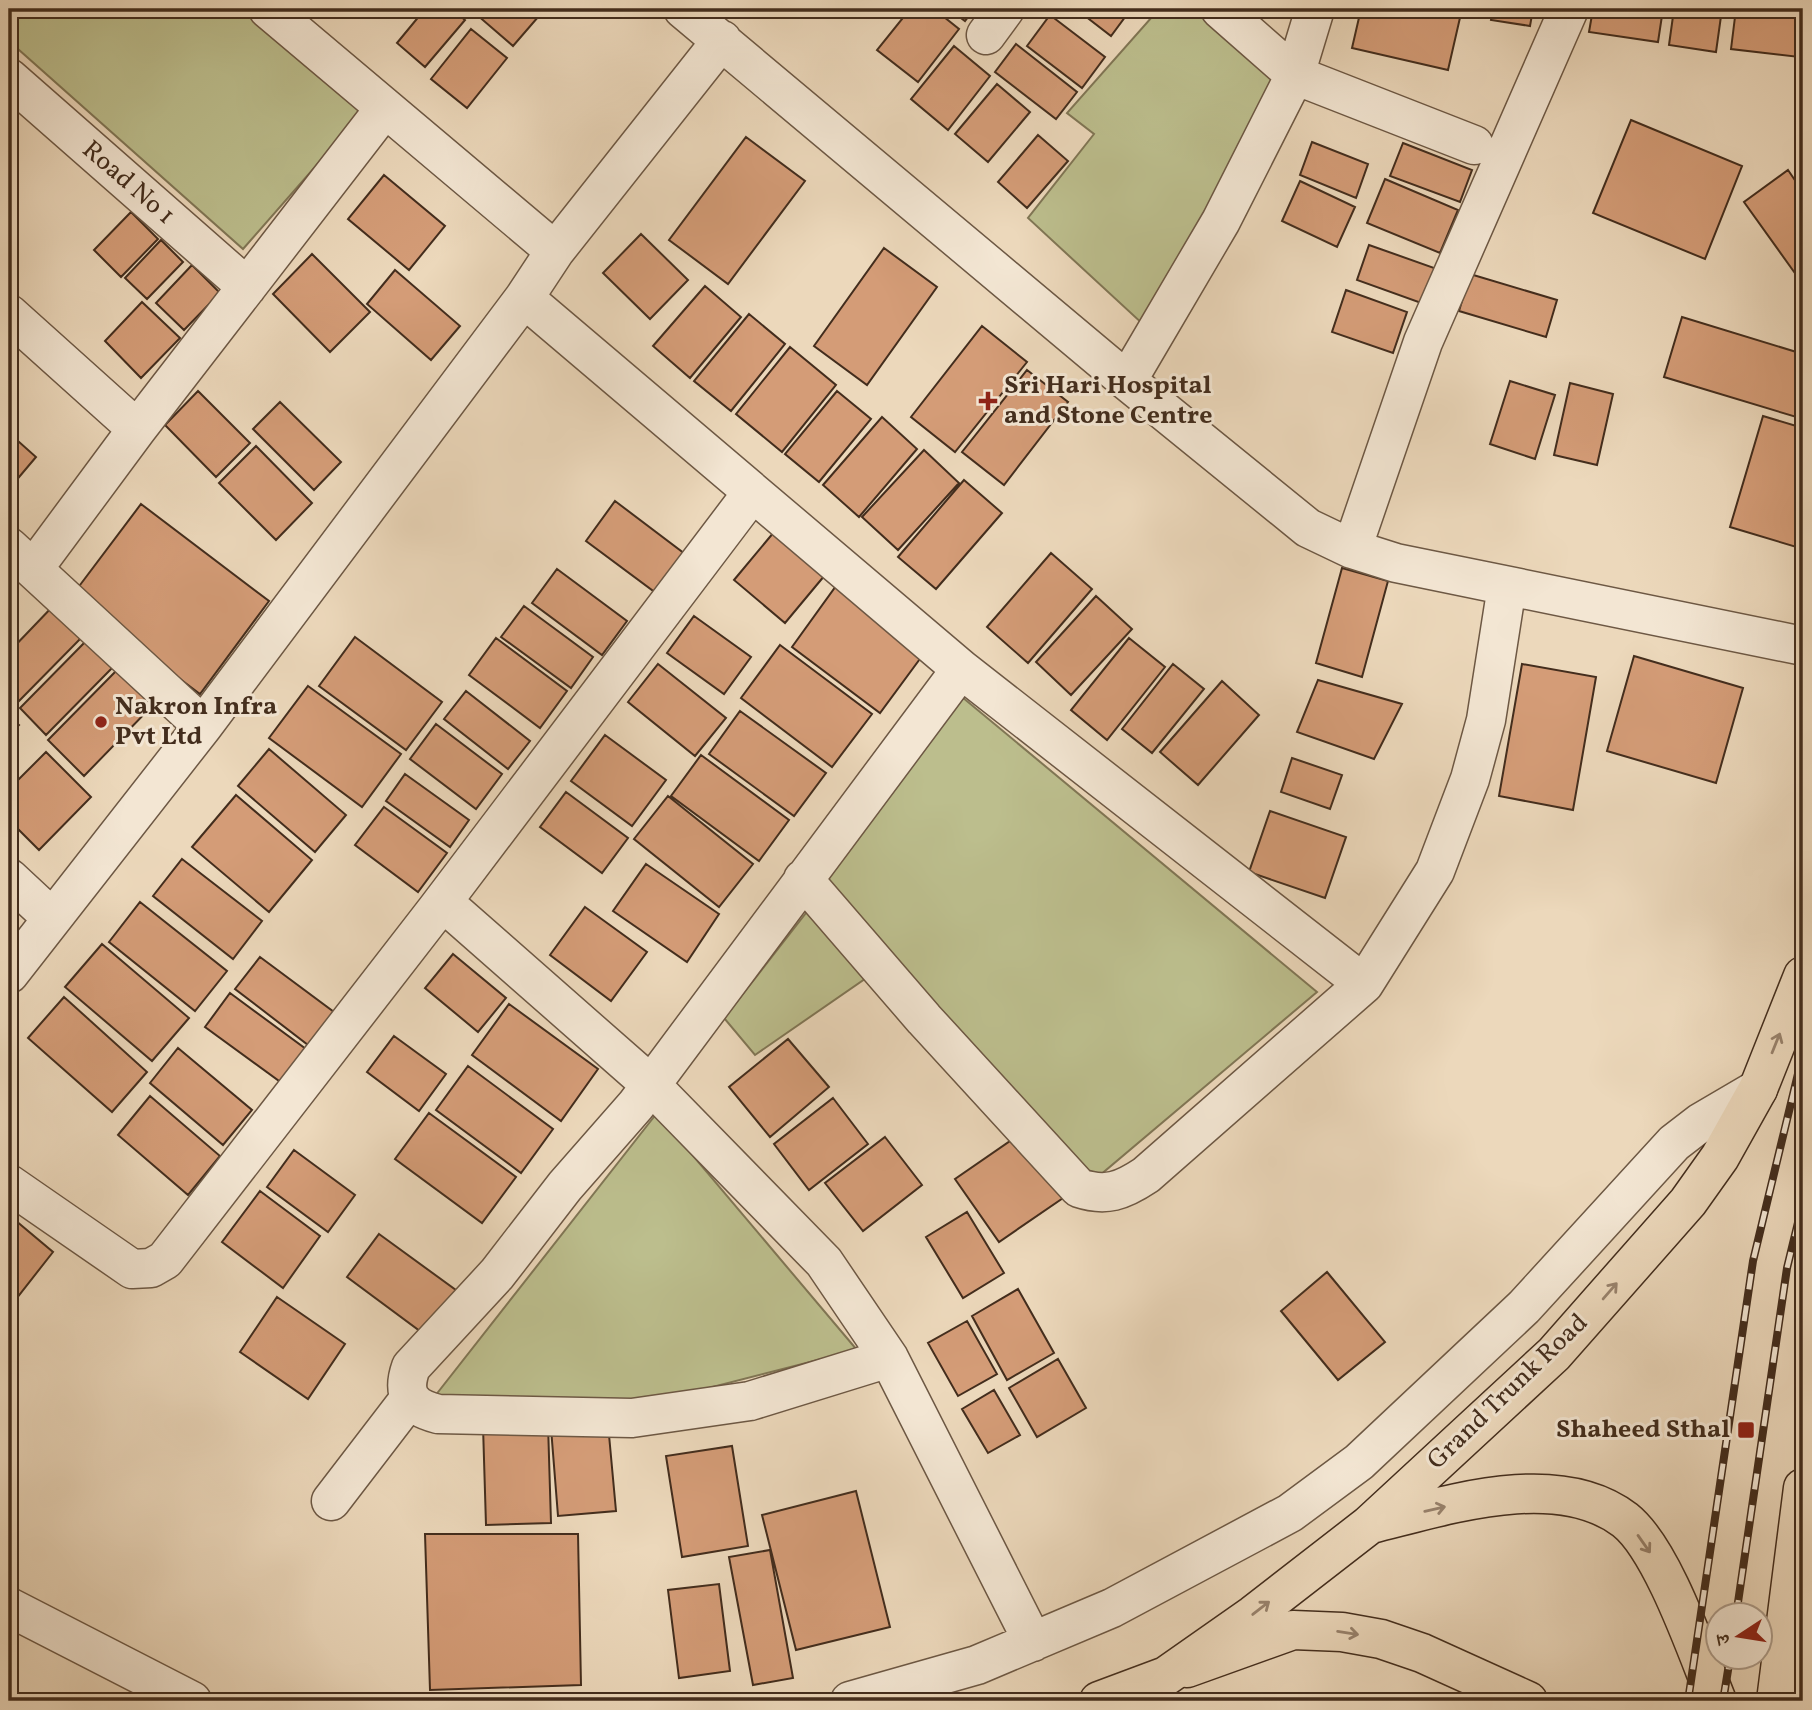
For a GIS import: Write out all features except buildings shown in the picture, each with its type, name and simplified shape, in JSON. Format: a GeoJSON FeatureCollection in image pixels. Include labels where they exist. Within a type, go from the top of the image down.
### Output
{"type":"FeatureCollection","features":[{"type":"Feature","properties":{"kind":"main road","name":"Grand Trunk Road"},"geometry":{"type":"LineString","coordinates":[[1099,1701],[1166,1676],[1253,1615],[1368,1525],[1554,1354],[1688,1202],[1720,1157],[1758,1089],[1803,976]]}},
{"type":"Feature","properties":{"kind":"main road"},"geometry":{"type":"LineString","coordinates":[[1776,1701],[1803,1488]]}},
{"type":"Feature","properties":{"kind":"main road"},"geometry":{"type":"LineString","coordinates":[[1368,1525],[1489,1497],[1539,1494],[1582,1499],[1626,1520],[1647,1547],[1669,1587],[1717,1701]]}},
{"type":"Feature","properties":{"kind":"main road"},"geometry":{"type":"LineString","coordinates":[[1166,1676],[1293,1629],[1342,1632],[1381,1639],[1422,1653],[1528,1701]]}},
{"type":"Feature","properties":{"kind":"street"},"geometry":{"type":"LineString","coordinates":[[268,9],[555,251]]}},
{"type":"Feature","properties":{"kind":"street"},"geometry":{"type":"LineString","coordinates":[[683,9],[1127,381],[1308,528],[1352,549],[1395,563],[1803,646]]}},
{"type":"Feature","properties":{"kind":"street"},"geometry":{"type":"LineString","coordinates":[[1220,9],[1295,75],[1474,145]]}},
{"type":"Feature","properties":{"kind":"street"},"geometry":{"type":"LineString","coordinates":[[1127,381],[1221,222],[1295,75],[1315,9]]}},
{"type":"Feature","properties":{"kind":"street"},"geometry":{"type":"LineString","coordinates":[[1352,549],[1423,342],[1569,9]]}},
{"type":"Feature","properties":{"kind":"street"},"geometry":{"type":"LineString","coordinates":[[9,974],[203,726],[524,298],[555,251],[722,40]]}},
{"type":"Feature","properties":{"kind":"street","name":"Road No 1"},"geometry":{"type":"LineString","coordinates":[[9,79],[247,287]]}},
{"type":"Feature","properties":{"kind":"street"},"geometry":{"type":"LineString","coordinates":[[203,726],[21,557],[137,429],[385,108]]}},
{"type":"Feature","properties":{"kind":"street"},"geometry":{"type":"LineString","coordinates":[[524,298],[961,669],[1364,984]]}},
{"type":"Feature","properties":{"kind":"street"},"geometry":{"type":"LineString","coordinates":[[9,314],[137,429]]}},
{"type":"Feature","properties":{"kind":"street"},"geometry":{"type":"LineString","coordinates":[[9,1184],[132,1269],[150,1268],[165,1260],[443,902],[752,493]]}},
{"type":"Feature","properties":{"kind":"street"},"geometry":{"type":"LineString","coordinates":[[803,878],[924,1019],[1079,1188],[1097,1194],[1114,1192],[1146,1175],[1364,984],[1435,871],[1470,779],[1486,720],[1507,586]]}},
{"type":"Feature","properties":{"kind":"street"},"geometry":{"type":"LineString","coordinates":[[888,1358],[750,1401],[632,1418],[438,1414],[419,1409],[410,1398],[406,1381],[411,1367],[498,1274],[565,1186],[650,1084],[961,669]]}},
{"type":"Feature","properties":{"kind":"street"},"geometry":{"type":"LineString","coordinates":[[9,878],[52,918]]}},
{"type":"Feature","properties":{"kind":"street"},"geometry":{"type":"LineString","coordinates":[[443,902],[650,1084],[824,1262],[888,1358],[1032,1642]]}},
{"type":"Feature","properties":{"kind":"street"},"geometry":{"type":"LineString","coordinates":[[850,1701],[977,1665],[1112,1608],[1231,1547],[1290,1513],[1359,1462],[1524,1307],[1674,1143],[1700,1123],[1758,1089]]}},
{"type":"Feature","properties":{"kind":"street"},"geometry":{"type":"LineString","coordinates":[[331,1501],[410,1398]]}},
{"type":"Feature","properties":{"kind":"street"},"geometry":{"type":"LineString","coordinates":[[9,1607],[192,1701]]}},
{"type":"Feature","properties":{"kind":"green space"},"geometry":{"type":"Polygon","coordinates":[[[9,9],[251,9],[365,110],[243,249],[9,41],[9,9]]]}},
{"type":"Feature","properties":{"kind":"green space"},"geometry":{"type":"Polygon","coordinates":[[[1159,9],[1202,9],[1287,79],[1146,327],[1028,218],[1094,134],[1067,113],[1159,9]]]}},
{"type":"Feature","properties":{"kind":"green space"},"geometry":{"type":"Polygon","coordinates":[[[962,697],[1317,992],[1093,1181],[814,876],[962,697]]]}},
{"type":"Feature","properties":{"kind":"green space"},"geometry":{"type":"Polygon","coordinates":[[[813,904],[872,974],[755,1055],[724,1018],[813,904]]]}},
{"type":"Feature","properties":{"kind":"green space"},"geometry":{"type":"Polygon","coordinates":[[[657,1113],[857,1350],[650,1403],[435,1396],[657,1113]]]}},
{"type":"Feature","properties":{"kind":"railway"},"geometry":{"type":"LineString","coordinates":[[1688,1701],[1753,1261],[1803,1053]]}},
{"type":"Feature","properties":{"kind":"railway"},"geometry":{"type":"LineString","coordinates":[[1738,1602],[1787,1268],[1803,1202]]}},
{"type":"Feature","properties":{"kind":"railway"},"geometry":{"type":"LineString","coordinates":[[1723,1701],[1728,1672]]}},
{"type":"Feature","properties":{"kind":"place","name":"Sri Hari Hospital and Stone Centre"},"geometry":{"type":"Point","coordinates":[988,401]}},
{"type":"Feature","properties":{"kind":"place","name":"Nakron Infra Pvt Ltd"},"geometry":{"type":"Point","coordinates":[101,722]}},
{"type":"Feature","properties":{"kind":"place","name":"Shaheed Sthal"},"geometry":{"type":"Point","coordinates":[1746,1430]}}]}
